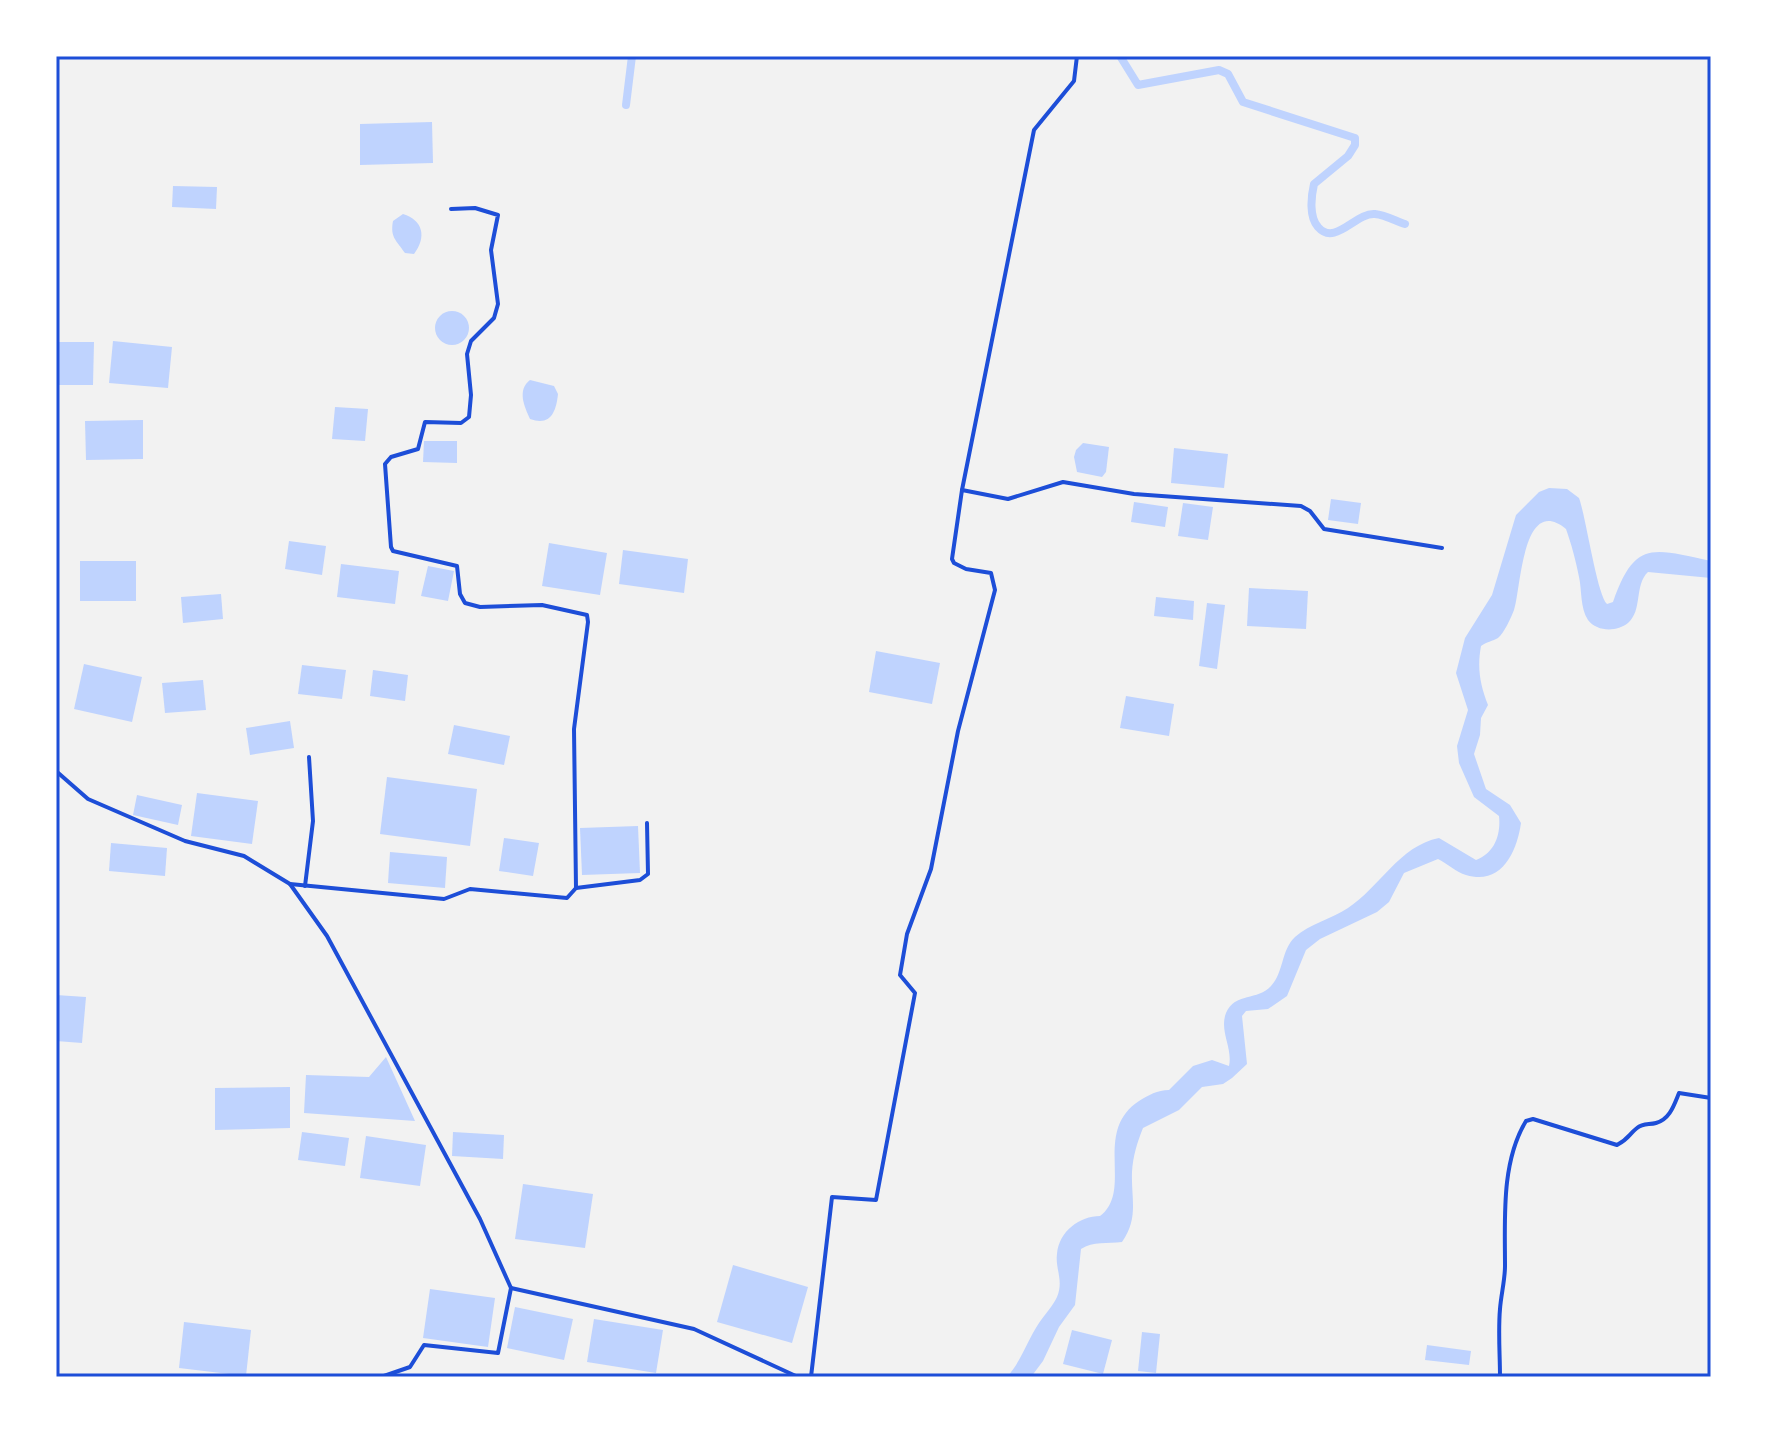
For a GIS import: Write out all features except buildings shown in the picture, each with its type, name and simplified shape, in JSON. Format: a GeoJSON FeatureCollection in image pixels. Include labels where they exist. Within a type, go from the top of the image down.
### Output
{"type":"FeatureCollection","features":[{"type":"Feature","properties":{"kind":"street"},"geometry":{"type":"LineString","coordinates":[[811,1377],[832,1197],[876,1200],[915,993],[900,975],[907,934],[931,869],[958,731],[995,590],[991,573],[966,569],[952,559],[962,490],[1034,130],[1074,81],[1077,56]]}},
{"type":"Feature","properties":{"kind":"street"},"geometry":{"type":"LineString","coordinates":[[56,771],[88,799],[185,841],[244,856],[290,884],[444,899],[470,889],[567,898],[574,894],[574,729],[587,615],[542,605],[480,607],[465,603],[460,594],[457,566],[393,551],[391,547],[385,464],[391,457],[418,449],[425,422],[461,423],[469,417],[471,395],[467,354],[471,341],[494,318],[498,304],[491,250],[498,215],[475,208],[451,209]]}},
{"type":"Feature","properties":{"kind":"street"},"geometry":{"type":"LineString","coordinates":[[962,490],[1008,499],[1063,482],[1134,494],[1301,506],[1310,511],[1324,529],[1442,548]]}},
{"type":"Feature","properties":{"kind":"street"},"geometry":{"type":"LineString","coordinates":[[305,886],[313,821],[309,757]]}},
{"type":"Feature","properties":{"kind":"street"},"geometry":{"type":"LineString","coordinates":[[576,888],[640,880],[648,874],[647,823]]}},
{"type":"Feature","properties":{"kind":"street"},"geometry":{"type":"LineString","coordinates":[[290,884],[335,950],[473,1206],[511,1288],[498,1353],[424,1345],[410,1367],[381,1377]]}},
{"type":"Feature","properties":{"kind":"street"},"geometry":{"type":"LineString","coordinates":[[1500,1377],[1499,1312],[1505,1268],[1504,1219],[1509,1173],[1520,1131],[1526,1121],[1533,1119],[1617,1145],[1629,1139],[1635,1129],[1657,1123],[1670,1114],[1679,1093],[1711,1098]]}},
{"type":"Feature","properties":{"kind":"street"},"geometry":{"type":"LineString","coordinates":[[511,1288],[694,1329],[798,1377]]}},
{"type":"Feature","properties":{"kind":"water"},"geometry":{"type":"Polygon","coordinates":[[[432,122],[433,163],[360,165],[360,124],[432,122]]]}},
{"type":"Feature","properties":{"kind":"water"},"geometry":{"type":"Polygon","coordinates":[[[173,186],[217,187],[216,209],[172,207],[173,186]]]}},
{"type":"Feature","properties":{"kind":"water"},"geometry":{"type":"Polygon","coordinates":[[[403,214],[415,220],[421,230],[421,241],[414,254],[405,253],[393,235],[393,221],[403,214]]]}},
{"type":"Feature","properties":{"kind":"water"},"geometry":{"type":"Polygon","coordinates":[[[452,311],[464,316],[469,328],[464,340],[452,345],[440,340],[435,328],[440,316],[452,311]]]}},
{"type":"Feature","properties":{"kind":"water"},"geometry":{"type":"Polygon","coordinates":[[[113,341],[172,347],[168,388],[109,383],[113,341]]]}},
{"type":"Feature","properties":{"kind":"water"},"geometry":{"type":"Polygon","coordinates":[[[56,342],[94,342],[93,385],[56,385],[56,342]]]}},
{"type":"Feature","properties":{"kind":"water"},"geometry":{"type":"Polygon","coordinates":[[[530,380],[554,386],[558,394],[554,412],[543,421],[530,419],[524,404],[524,388],[530,380]]]}},
{"type":"Feature","properties":{"kind":"water"},"geometry":{"type":"Polygon","coordinates":[[[335,407],[368,409],[365,441],[332,439],[335,407]]]}},
{"type":"Feature","properties":{"kind":"water"},"geometry":{"type":"Polygon","coordinates":[[[143,420],[143,459],[86,460],[85,421],[143,420]]]}},
{"type":"Feature","properties":{"kind":"water"},"geometry":{"type":"Polygon","coordinates":[[[424,441],[457,441],[457,463],[423,462],[424,441]]]}},
{"type":"Feature","properties":{"kind":"water"},"geometry":{"type":"Polygon","coordinates":[[[1083,443],[1109,447],[1106,472],[1102,477],[1077,472],[1074,457],[1083,443]]]}},
{"type":"Feature","properties":{"kind":"water"},"geometry":{"type":"Polygon","coordinates":[[[1174,448],[1228,454],[1224,488],[1171,483],[1174,448]]]}},
{"type":"Feature","properties":{"kind":"water"},"geometry":{"type":"Polygon","coordinates":[[[1549,488],[1567,489],[1579,498],[1599,586],[1607,604],[1613,602],[1629,567],[1648,553],[1674,553],[1711,561],[1711,578],[1648,572],[1641,584],[1633,618],[1618,628],[1602,629],[1592,624],[1585,615],[1566,529],[1551,521],[1540,524],[1526,548],[1511,617],[1498,638],[1481,646],[1479,662],[1488,705],[1481,718],[1474,754],[1486,789],[1510,805],[1521,823],[1511,855],[1498,871],[1489,876],[1466,875],[1438,859],[1404,873],[1389,902],[1377,912],[1320,939],[1306,950],[1287,996],[1268,1009],[1246,1011],[1242,1016],[1247,1064],[1223,1084],[1202,1087],[1179,1110],[1143,1128],[1133,1160],[1133,1208],[1127,1233],[1122,1242],[1096,1244],[1081,1249],[1075,1305],[1059,1327],[1043,1361],[1031,1377],[1007,1377],[1057,1297],[1060,1285],[1057,1254],[1062,1238],[1072,1226],[1100,1216],[1110,1205],[1114,1191],[1115,1144],[1125,1114],[1146,1097],[1169,1090],[1193,1066],[1212,1060],[1229,1066],[1224,1020],[1230,1006],[1266,991],[1275,980],[1287,948],[1295,937],[1348,908],[1412,849],[1439,838],[1476,860],[1492,848],[1498,836],[1499,816],[1474,797],[1459,763],[1457,746],[1468,710],[1456,673],[1465,638],[1492,595],[1516,515],[1539,492],[1549,488]]]}},
{"type":"Feature","properties":{"kind":"water"},"geometry":{"type":"Polygon","coordinates":[[[1331,499],[1361,503],[1358,524],[1328,520],[1331,499]]]}},
{"type":"Feature","properties":{"kind":"water"},"geometry":{"type":"Polygon","coordinates":[[[1134,502],[1168,507],[1165,527],[1131,522],[1134,502]]]}},
{"type":"Feature","properties":{"kind":"water"},"geometry":{"type":"Polygon","coordinates":[[[1183,503],[1213,507],[1208,540],[1178,536],[1183,503]]]}},
{"type":"Feature","properties":{"kind":"water"},"geometry":{"type":"Polygon","coordinates":[[[289,541],[326,546],[322,575],[285,569],[289,541]]]}},
{"type":"Feature","properties":{"kind":"water"},"geometry":{"type":"Polygon","coordinates":[[[549,543],[607,553],[600,595],[542,586],[549,543]]]}},
{"type":"Feature","properties":{"kind":"water"},"geometry":{"type":"Polygon","coordinates":[[[623,550],[688,559],[684,593],[619,584],[623,550]]]}},
{"type":"Feature","properties":{"kind":"water"},"geometry":{"type":"Polygon","coordinates":[[[80,561],[136,561],[136,601],[80,601],[80,561]]]}},
{"type":"Feature","properties":{"kind":"water"},"geometry":{"type":"Polygon","coordinates":[[[341,564],[399,571],[395,604],[337,597],[341,564]]]}},
{"type":"Feature","properties":{"kind":"water"},"geometry":{"type":"Polygon","coordinates":[[[428,566],[454,571],[448,601],[421,596],[428,566]]]}},
{"type":"Feature","properties":{"kind":"water"},"geometry":{"type":"Polygon","coordinates":[[[1249,588],[1308,591],[1306,629],[1247,626],[1249,588]]]}},
{"type":"Feature","properties":{"kind":"water"},"geometry":{"type":"Polygon","coordinates":[[[221,594],[223,619],[183,623],[181,597],[221,594]]]}},
{"type":"Feature","properties":{"kind":"water"},"geometry":{"type":"Polygon","coordinates":[[[1156,597],[1194,601],[1193,620],[1154,616],[1156,597]]]}},
{"type":"Feature","properties":{"kind":"water"},"geometry":{"type":"Polygon","coordinates":[[[1207,603],[1225,605],[1217,669],[1199,666],[1207,603]]]}},
{"type":"Feature","properties":{"kind":"water"},"geometry":{"type":"Polygon","coordinates":[[[876,651],[940,663],[932,704],[869,692],[876,651]]]}},
{"type":"Feature","properties":{"kind":"water"},"geometry":{"type":"Polygon","coordinates":[[[84,664],[142,677],[132,722],[74,709],[84,664]]]}},
{"type":"Feature","properties":{"kind":"water"},"geometry":{"type":"Polygon","coordinates":[[[302,665],[346,670],[342,699],[298,694],[302,665]]]}},
{"type":"Feature","properties":{"kind":"water"},"geometry":{"type":"Polygon","coordinates":[[[373,670],[408,675],[405,701],[370,696],[373,670]]]}},
{"type":"Feature","properties":{"kind":"water"},"geometry":{"type":"Polygon","coordinates":[[[203,680],[206,710],[165,713],[162,683],[203,680]]]}},
{"type":"Feature","properties":{"kind":"water"},"geometry":{"type":"Polygon","coordinates":[[[1126,696],[1174,704],[1169,736],[1120,728],[1126,696]]]}},
{"type":"Feature","properties":{"kind":"water"},"geometry":{"type":"Polygon","coordinates":[[[290,721],[294,748],[250,755],[246,728],[290,721]]]}},
{"type":"Feature","properties":{"kind":"water"},"geometry":{"type":"Polygon","coordinates":[[[454,725],[510,736],[504,765],[448,754],[454,725]]]}},
{"type":"Feature","properties":{"kind":"water"},"geometry":{"type":"Polygon","coordinates":[[[387,777],[477,789],[470,846],[380,834],[387,777]]]}},
{"type":"Feature","properties":{"kind":"water"},"geometry":{"type":"Polygon","coordinates":[[[197,793],[258,801],[252,844],[191,836],[197,793]]]}},
{"type":"Feature","properties":{"kind":"water"},"geometry":{"type":"Polygon","coordinates":[[[137,795],[182,805],[178,825],[133,815],[137,795]]]}},
{"type":"Feature","properties":{"kind":"water"},"geometry":{"type":"Polygon","coordinates":[[[638,826],[640,873],[582,875],[580,828],[638,826]]]}},
{"type":"Feature","properties":{"kind":"water"},"geometry":{"type":"Polygon","coordinates":[[[504,838],[539,843],[533,876],[499,871],[504,838]]]}},
{"type":"Feature","properties":{"kind":"water"},"geometry":{"type":"Polygon","coordinates":[[[111,843],[167,848],[165,876],[109,871],[111,843]]]}},
{"type":"Feature","properties":{"kind":"water"},"geometry":{"type":"Polygon","coordinates":[[[390,852],[447,857],[445,888],[388,883],[390,852]]]}},
{"type":"Feature","properties":{"kind":"water"},"geometry":{"type":"Polygon","coordinates":[[[56,995],[86,997],[82,1043],[56,1041],[56,995]]]}},
{"type":"Feature","properties":{"kind":"water"},"geometry":{"type":"Polygon","coordinates":[[[386,1057],[415,1121],[304,1113],[306,1075],[369,1077],[386,1057]]]}},
{"type":"Feature","properties":{"kind":"water"},"geometry":{"type":"Polygon","coordinates":[[[290,1087],[290,1128],[215,1130],[215,1088],[290,1087]]]}},
{"type":"Feature","properties":{"kind":"water"},"geometry":{"type":"Polygon","coordinates":[[[302,1132],[349,1138],[345,1166],[298,1160],[302,1132]]]}},
{"type":"Feature","properties":{"kind":"water"},"geometry":{"type":"Polygon","coordinates":[[[453,1132],[504,1135],[503,1159],[452,1156],[453,1132]]]}},
{"type":"Feature","properties":{"kind":"water"},"geometry":{"type":"Polygon","coordinates":[[[366,1136],[426,1145],[420,1186],[360,1178],[366,1136]]]}},
{"type":"Feature","properties":{"kind":"water"},"geometry":{"type":"Polygon","coordinates":[[[523,1184],[593,1194],[585,1248],[515,1239],[523,1184]]]}},
{"type":"Feature","properties":{"kind":"water"},"geometry":{"type":"Polygon","coordinates":[[[733,1265],[808,1287],[792,1343],[717,1322],[733,1265]]]}},
{"type":"Feature","properties":{"kind":"water"},"geometry":{"type":"Polygon","coordinates":[[[430,1289],[495,1298],[488,1347],[423,1338],[430,1289]]]}},
{"type":"Feature","properties":{"kind":"water"},"geometry":{"type":"Polygon","coordinates":[[[515,1307],[573,1319],[564,1360],[507,1348],[515,1307]]]}},
{"type":"Feature","properties":{"kind":"water"},"geometry":{"type":"Polygon","coordinates":[[[594,1319],[663,1330],[656,1373],[587,1362],[594,1319]]]}},
{"type":"Feature","properties":{"kind":"water"},"geometry":{"type":"Polygon","coordinates":[[[184,1322],[251,1330],[246,1376],[179,1368],[184,1322]]]}},
{"type":"Feature","properties":{"kind":"water"},"geometry":{"type":"Polygon","coordinates":[[[1072,1330],[1112,1340],[1103,1374],[1063,1364],[1072,1330]]]}},
{"type":"Feature","properties":{"kind":"water"},"geometry":{"type":"Polygon","coordinates":[[[1142,1332],[1160,1334],[1156,1373],[1138,1371],[1142,1332]]]}},
{"type":"Feature","properties":{"kind":"water"},"geometry":{"type":"Polygon","coordinates":[[[1427,1345],[1471,1351],[1469,1365],[1425,1360],[1427,1345]]]}},
{"type":"Feature","properties":{"kind":"waterway"},"geometry":{"type":"LineString","coordinates":[[626,105],[632,56]]}},
{"type":"Feature","properties":{"kind":"waterway"},"geometry":{"type":"LineString","coordinates":[[1120,56],[1138,85],[1219,70],[1228,74],[1243,102],[1355,138],[1355,145],[1348,156],[1314,184],[1312,207],[1315,223],[1331,233],[1375,214],[1405,224]]}}]}
